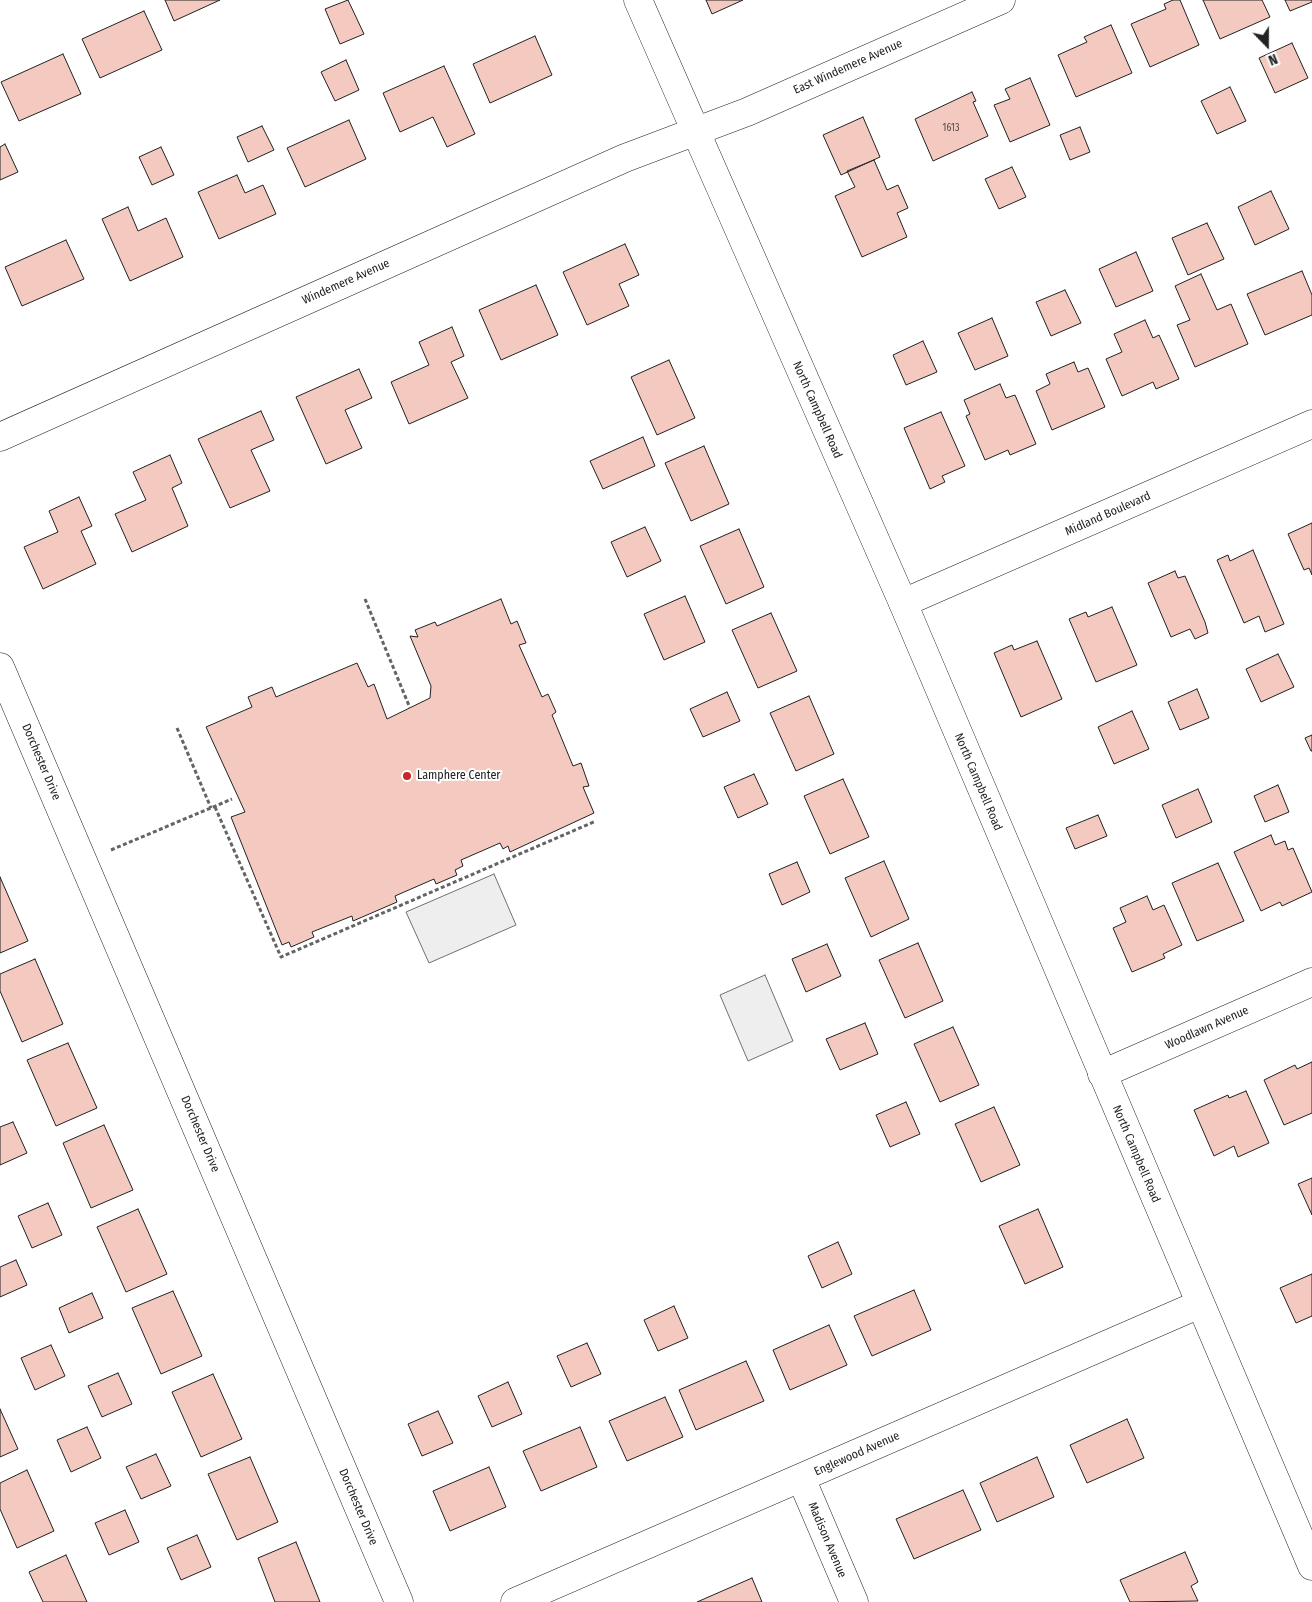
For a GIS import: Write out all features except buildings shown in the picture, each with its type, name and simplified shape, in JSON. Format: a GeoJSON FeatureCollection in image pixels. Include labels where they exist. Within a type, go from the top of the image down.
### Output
{"type":"FeatureCollection","features":[{"type":"Feature","properties":{"kind":"street","name":"North Campbell Road"},"geometry":{"type":"LineString","coordinates":[[638,0],[903,603],[1200,1304],[1304,1528],[1312,1566]]}},
{"type":"Feature","properties":{"kind":"street","name":"East Windemere Avenue"},"geometry":{"type":"LineString","coordinates":[[695,132],[747,112],[1001,0]]}},
{"type":"Feature","properties":{"kind":"street","name":"Windemere Avenue"},"geometry":{"type":"LineString","coordinates":[[0,437],[624,158],[695,132]]}},
{"type":"Feature","properties":{"kind":"street","name":"Midland Boulevard"},"geometry":{"type":"LineString","coordinates":[[903,603],[1312,424]]}},
{"type":"Feature","properties":{"kind":"street","name":"Dorchester Drive"},"geometry":{"type":"LineString","coordinates":[[0,667],[399,1602]]}},
{"type":"Feature","properties":{"kind":"street","name":"Woodlawn Avenue"},"geometry":{"type":"LineString","coordinates":[[1102,1074],[1312,982]]}},
{"type":"Feature","properties":{"kind":"street","name":"Englewood Avenue"},"geometry":{"type":"LineString","coordinates":[[514,1602],[1200,1304]]}},
{"type":"Feature","properties":{"kind":"street","name":"Madison Avenue"},"geometry":{"type":"LineString","coordinates":[[801,1478],[854,1602]]}},
{"type":"Feature","properties":{"kind":"path"},"geometry":{"type":"LineString","coordinates":[[365,599],[410,708]]}},
{"type":"Feature","properties":{"kind":"path"},"geometry":{"type":"LineString","coordinates":[[177,728],[211,808]]}},
{"type":"Feature","properties":{"kind":"path"},"geometry":{"type":"LineString","coordinates":[[110,850],[232,799]]}},
{"type":"Feature","properties":{"kind":"path"},"geometry":{"type":"LineString","coordinates":[[215,806],[281,957],[596,820]]}},
{"type":"Feature","properties":{"kind":"shaded area"},"geometry":{"type":"Polygon","coordinates":[[[494,874],[516,925],[429,963],[406,912],[494,874]]]}},
{"type":"Feature","properties":{"kind":"shaded area"},"geometry":{"type":"Polygon","coordinates":[[[765,975],[793,1041],[748,1061],[720,995],[765,975]]]}},
{"type":"Feature","properties":{"kind":"place","name":"Lamphere Center"},"geometry":{"type":"Point","coordinates":[407,776]}}]}
